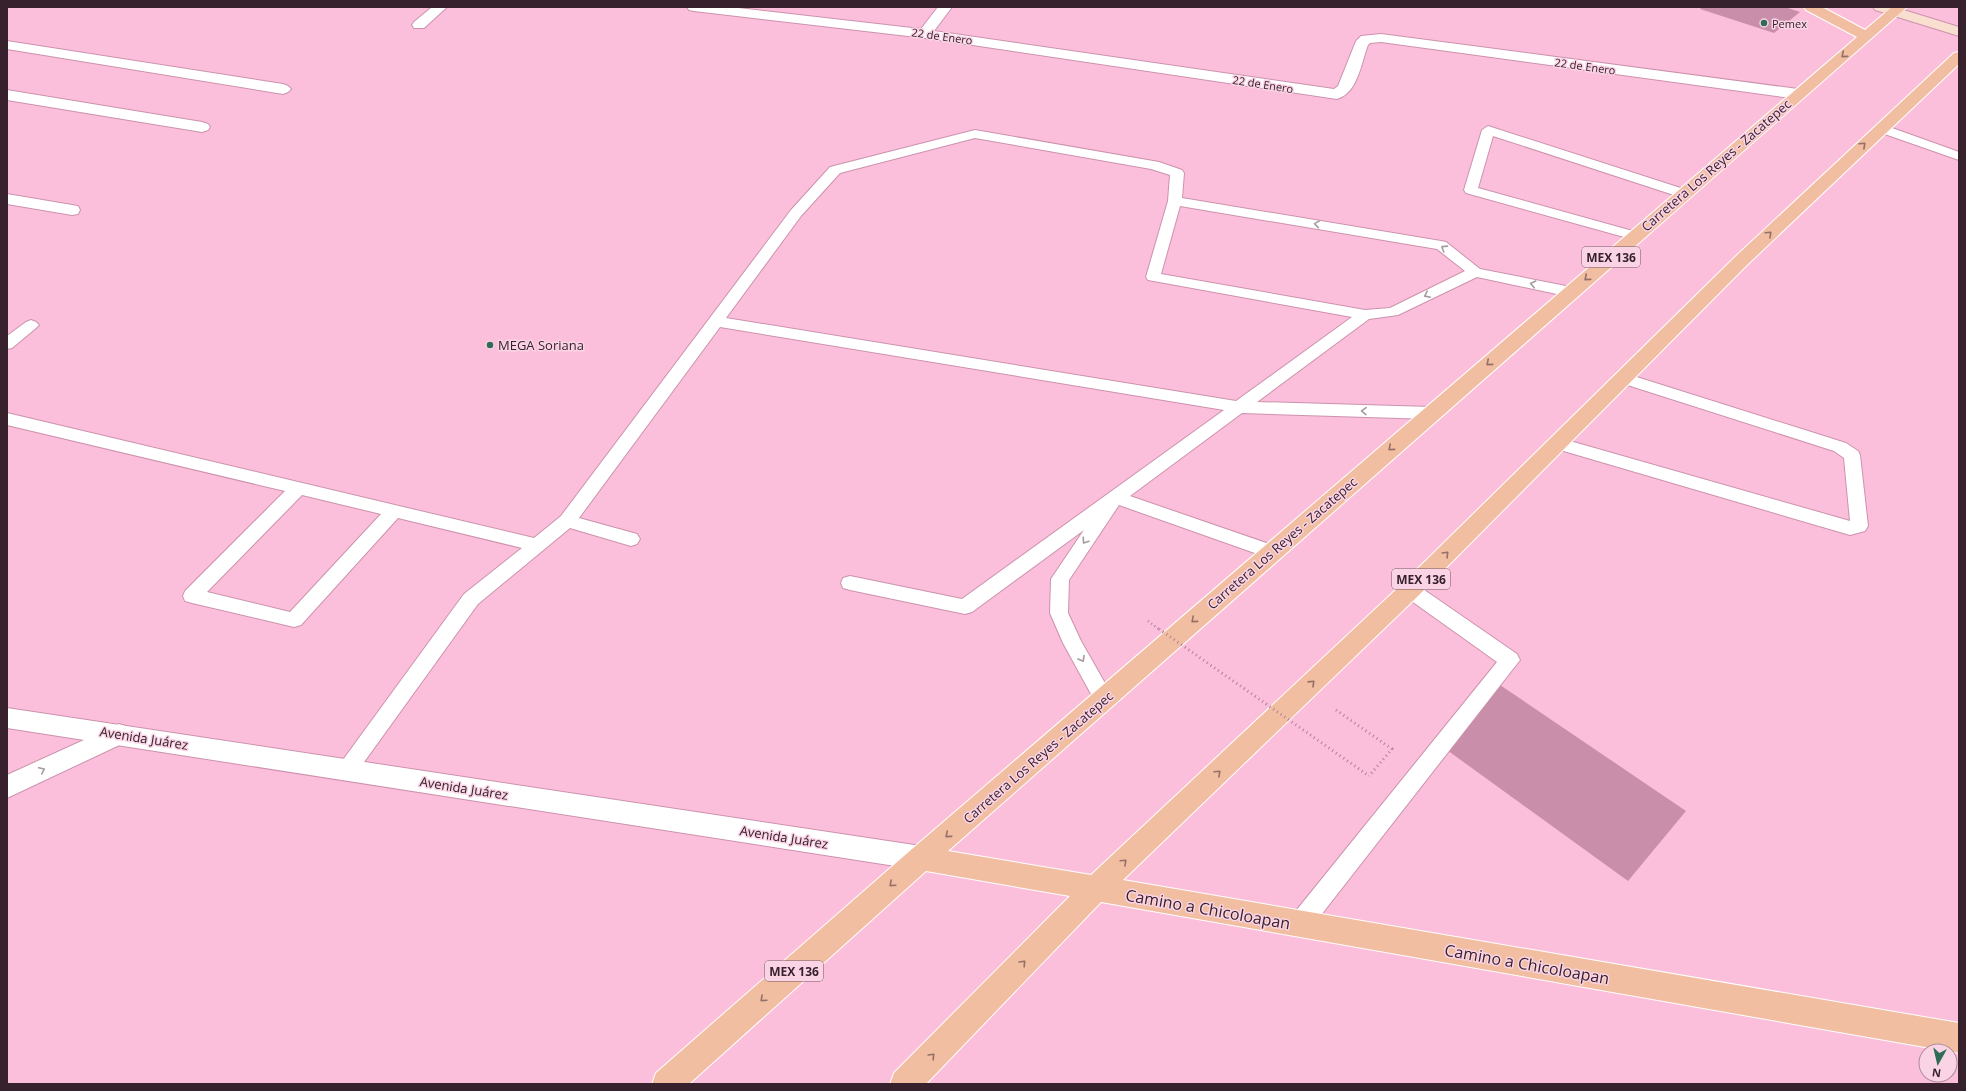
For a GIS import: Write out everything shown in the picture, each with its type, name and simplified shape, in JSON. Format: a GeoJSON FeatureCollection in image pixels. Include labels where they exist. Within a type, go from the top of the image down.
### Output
{"type":"FeatureCollection","features":[{"type":"Feature","properties":{"kind":"main road"},"geometry":{"type":"LineString","coordinates":[[1811,7],[1866,36]]}},
{"type":"Feature","properties":{"kind":"main road"},"geometry":{"type":"LineString","coordinates":[[1892,8],[1959,32]]}},
{"type":"Feature","properties":{"kind":"main road","name":"Carretera Los Reyes - Zacatepec"},"geometry":{"type":"LineString","coordinates":[[668,1084],[921,858],[1866,36],[1892,8]]}},
{"type":"Feature","properties":{"kind":"main road","name":"MEX 136"},"geometry":{"type":"LineString","coordinates":[[905,1084],[1095,889],[1410,590],[1556,443],[1624,378],[1741,261],[1959,56]]}},
{"type":"Feature","properties":{"kind":"main road","name":"Camino a Chicoloapan"},"geometry":{"type":"LineString","coordinates":[[921,858],[1299,925],[1959,1038]]}},
{"type":"Feature","properties":{"kind":"street"},"geometry":{"type":"LineString","coordinates":[[419,25],[440,7]]}},
{"type":"Feature","properties":{"kind":"street","name":"22 de Enero"},"geometry":{"type":"LineString","coordinates":[[694,7],[925,34],[1337,94],[1345,88],[1361,44],[1366,39],[1381,38],[1798,94]]}},
{"type":"Feature","properties":{"kind":"street"},"geometry":{"type":"LineString","coordinates":[[925,34],[945,7]]}},
{"type":"Feature","properties":{"kind":"street"},"geometry":{"type":"LineString","coordinates":[[7,45],[283,89]]}},
{"type":"Feature","properties":{"kind":"street"},"geometry":{"type":"LineString","coordinates":[[7,95],[202,127]]}},
{"type":"Feature","properties":{"kind":"street"},"geometry":{"type":"LineString","coordinates":[[7,199],[72,210]]}},
{"type":"Feature","properties":{"kind":"street","name":"Avenida Juárez"},"geometry":{"type":"LineString","coordinates":[[7,718],[921,858]]}},
{"type":"Feature","properties":{"kind":"street"},"geometry":{"type":"LineString","coordinates":[[7,787],[119,734]]}},
{"type":"Feature","properties":{"kind":"lane"},"geometry":{"type":"LineString","coordinates":[[1881,128],[1959,156]]}},
{"type":"Feature","properties":{"kind":"lane"},"geometry":{"type":"LineString","coordinates":[[1635,236],[1471,190],[1488,130],[1685,194]]}},
{"type":"Feature","properties":{"kind":"lane"},"geometry":{"type":"LineString","coordinates":[[347,770],[471,599],[567,521],[796,213],[835,170],[975,134],[1154,165],[1177,173],[1175,201],[1153,277],[1365,315],[1393,312],[1475,272]]}},
{"type":"Feature","properties":{"kind":"lane"},"geometry":{"type":"LineString","coordinates":[[1175,201],[1441,245],[1475,272],[1571,292]]}},
{"type":"Feature","properties":{"kind":"lane"},"geometry":{"type":"LineString","coordinates":[[850,582],[965,606],[1365,315]]}},
{"type":"Feature","properties":{"kind":"lane"},"geometry":{"type":"LineString","coordinates":[[715,321],[1239,407],[1431,413]]}},
{"type":"Feature","properties":{"kind":"lane"},"geometry":{"type":"LineString","coordinates":[[7,344],[31,325]]}},
{"type":"Feature","properties":{"kind":"lane"},"geometry":{"type":"LineString","coordinates":[[1556,443],[1850,528],[1859,526],[1852,455],[1840,447],[1624,378]]}},
{"type":"Feature","properties":{"kind":"lane"},"geometry":{"type":"LineString","coordinates":[[7,419],[538,545]]}},
{"type":"Feature","properties":{"kind":"lane"},"geometry":{"type":"LineString","coordinates":[[298,488],[192,596],[294,620],[394,511]]}},
{"type":"Feature","properties":{"kind":"lane"},"geometry":{"type":"LineString","coordinates":[[1115,497],[1272,552]]}},
{"type":"Feature","properties":{"kind":"lane"},"geometry":{"type":"LineString","coordinates":[[1104,700],[1073,643],[1060,613],[1060,579],[1115,497]]}},
{"type":"Feature","properties":{"kind":"lane"},"geometry":{"type":"LineString","coordinates":[[567,521],[631,539]]}},
{"type":"Feature","properties":{"kind":"lane"},"geometry":{"type":"LineString","coordinates":[[1299,925],[1510,660],[1410,590]]}},
{"type":"Feature","properties":{"kind":"path"},"geometry":{"type":"LineString","coordinates":[[1148,622],[1369,776],[1392,749],[1305,690]]}},
{"type":"Feature","properties":{"kind":"building","name":"Pemex"},"geometry":{"type":"Polygon","coordinates":[[[1702,7],[1785,7],[1800,12],[1774,33],[1700,9],[1702,7]]]}},
{"type":"Feature","properties":{"kind":"building"},"geometry":{"type":"Polygon","coordinates":[[[1500,685],[1686,811],[1628,881],[1440,745],[1500,685]]]}},
{"type":"Feature","properties":{"kind":"place","name":"Pemex"},"geometry":{"type":"Point","coordinates":[1764,23]}},
{"type":"Feature","properties":{"kind":"place","name":"MEGA Soriana"},"geometry":{"type":"Point","coordinates":[490,345]}}]}
